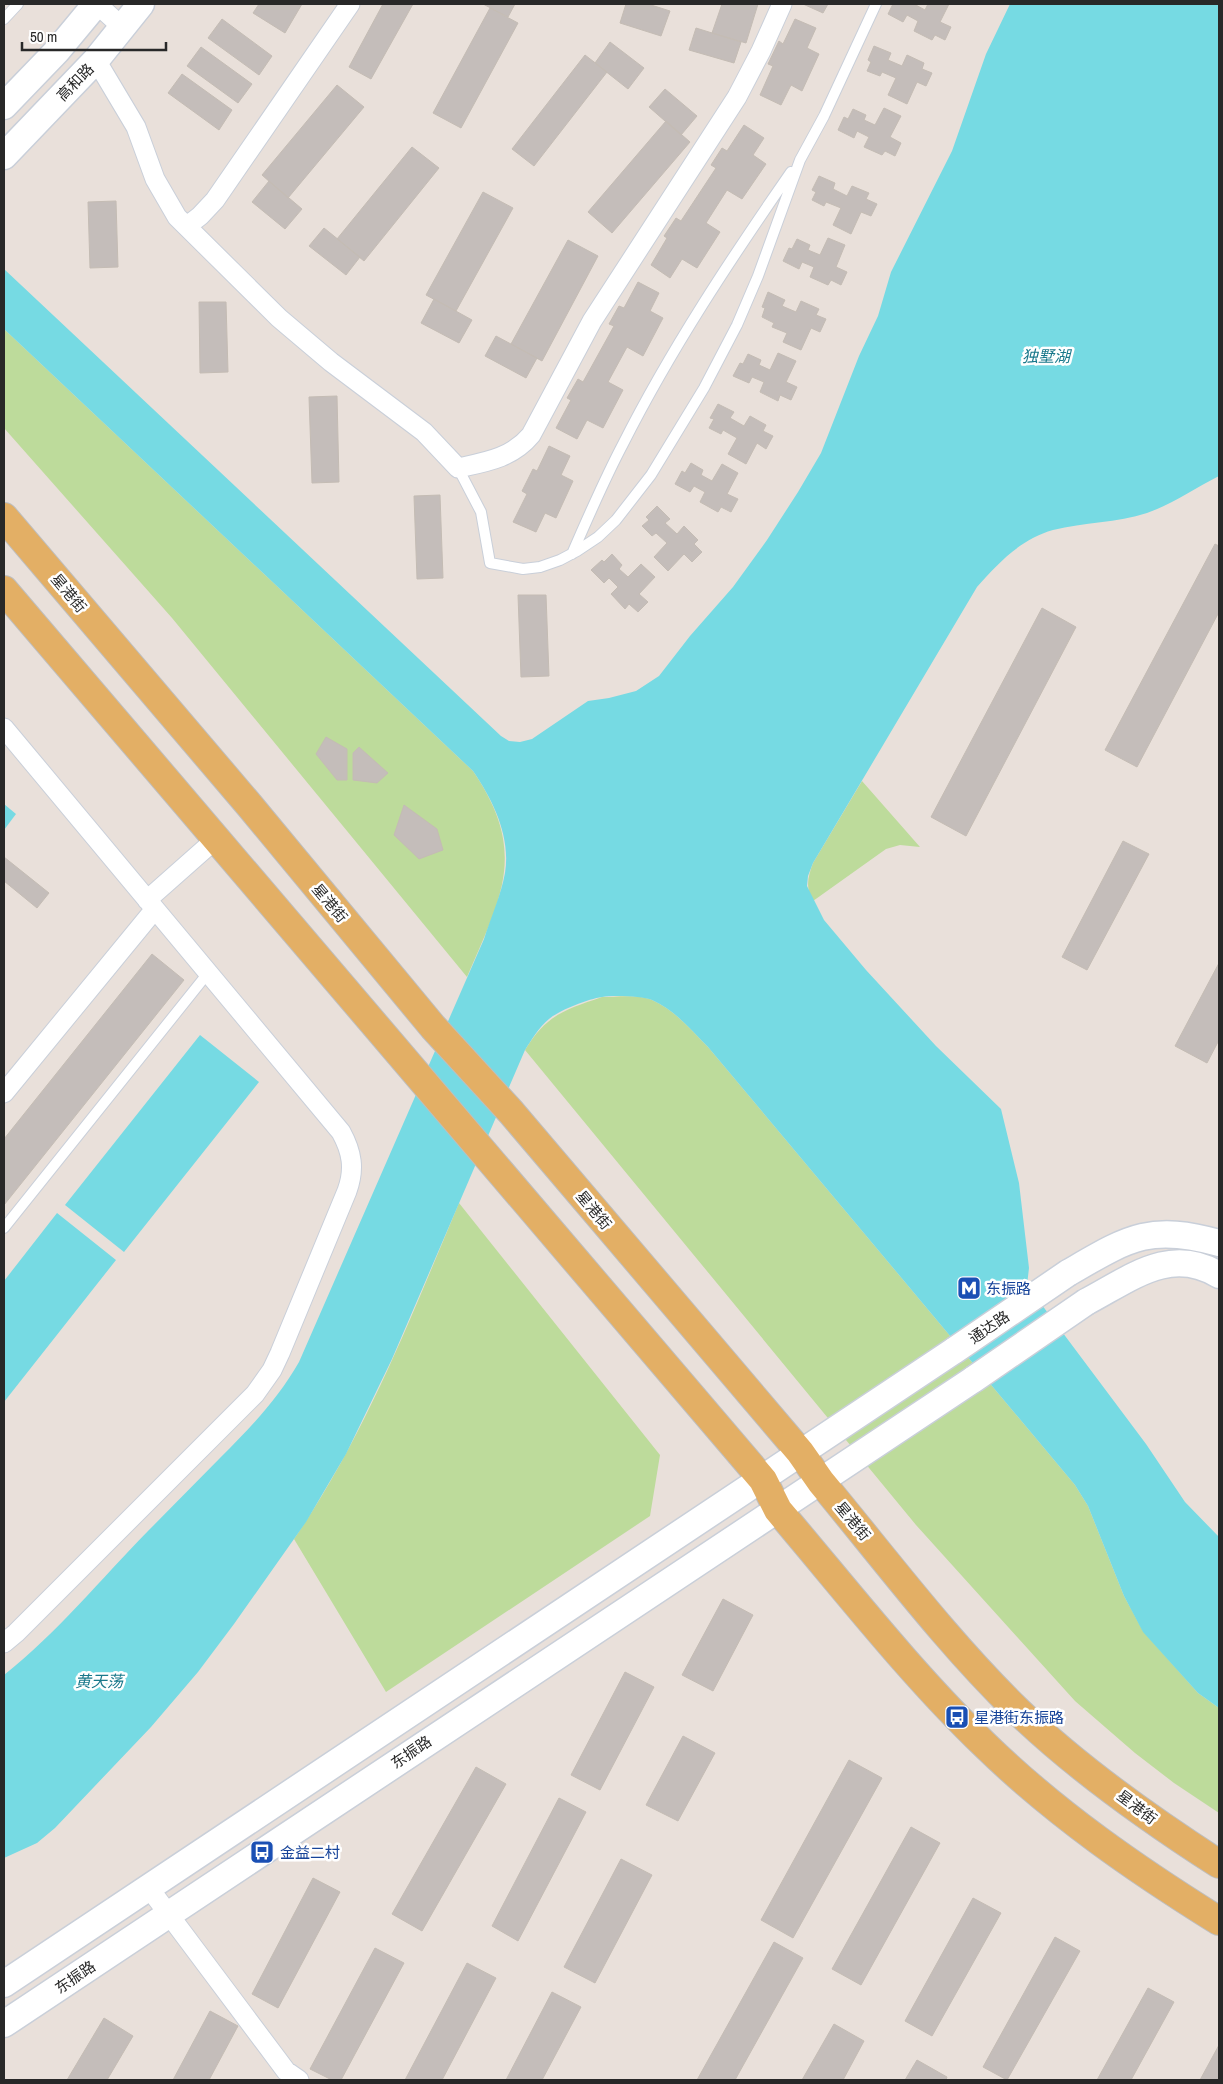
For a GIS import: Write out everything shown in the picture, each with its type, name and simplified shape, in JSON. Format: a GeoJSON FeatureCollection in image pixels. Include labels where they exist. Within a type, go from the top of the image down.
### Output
{"type":"FeatureCollection","features":[{"type":"Feature","properties":{"kind":"main road"},"geometry":{"type":"LineString","coordinates":[[4,106],[57,51],[97,4]]}},
{"type":"Feature","properties":{"kind":"main road","name":"高和路"},"geometry":{"type":"LineString","coordinates":[[4,156],[96,60],[141,4]]}},
{"type":"Feature","properties":{"kind":"main road","name":"星港街"},"geometry":{"type":"LineString","coordinates":[[4,517],[237,791],[434,1027],[511,1112],[800,1452],[821,1482],[963,1654],[1019,1712],[1065,1752],[1145,1814],[1219,1864]]}},
{"type":"Feature","properties":{"kind":"main road"},"geometry":{"type":"LineString","coordinates":[[4,590],[762,1480],[778,1510],[926,1685],[986,1747],[1034,1789],[1133,1866],[1213,1916]]}},
{"type":"Feature","properties":{"kind":"main road","name":"通达路"},"geometry":{"type":"LineString","coordinates":[[800,1452],[1068,1273],[1126,1241],[1142,1236],[1178,1234],[1219,1243]]}},
{"type":"Feature","properties":{"kind":"main road"},"geometry":{"type":"LineString","coordinates":[[821,1482],[1086,1302],[1154,1266],[1170,1262],[1193,1264],[1219,1275]]}},
{"type":"Feature","properties":{"kind":"main road"},"geometry":{"type":"LineString","coordinates":[[4,1984],[762,1480],[800,1452]]}},
{"type":"Feature","properties":{"kind":"main road","name":"东振路"},"geometry":{"type":"LineString","coordinates":[[4,2024],[474,1710],[821,1482]]}},
{"type":"Feature","properties":{"kind":"street"},"geometry":{"type":"LineString","coordinates":[[97,4],[122,27]]}},
{"type":"Feature","properties":{"kind":"street"},"geometry":{"type":"LineString","coordinates":[[187,226],[200,216],[215,200],[350,4]]}},
{"type":"Feature","properties":{"kind":"street"},"geometry":{"type":"LineString","coordinates":[[96,60],[136,127],[146,157],[164,195],[178,217],[279,318],[330,362],[424,432],[458,468],[504,457],[524,444],[531,435],[592,321],[737,97],[761,52],[782,4]]}},
{"type":"Feature","properties":{"kind":"street"},"geometry":{"type":"LineString","coordinates":[[4,728],[341,1132],[352,1156],[351,1180],[280,1353],[265,1380],[234,1414],[4,1643]]}},
{"type":"Feature","properties":{"kind":"street"},"geometry":{"type":"LineString","coordinates":[[4,1093],[151,904],[216,839]]}},
{"type":"Feature","properties":{"kind":"street"},"geometry":{"type":"LineString","coordinates":[[149,1888],[286,2071],[299,2080]]}},
{"type":"Feature","properties":{"kind":"lane"},"geometry":{"type":"LineString","coordinates":[[4,19],[18,4]]}},
{"type":"Feature","properties":{"kind":"lane"},"geometry":{"type":"LineString","coordinates":[[572,554],[623,443],[689,326],[745,239],[800,160],[824,116],[876,4]]}},
{"type":"Feature","properties":{"kind":"lane"},"geometry":{"type":"LineString","coordinates":[[458,468],[481,512],[490,562],[523,568],[540,566],[572,554],[598,537],[634,498],[664,456],[704,388],[733,333],[758,276],[800,160]]}},
{"type":"Feature","properties":{"kind":"lane"},"geometry":{"type":"LineString","coordinates":[[4,1228],[208,973]]}},
{"type":"Feature","properties":{"kind":"green space"},"geometry":{"type":"Polygon","coordinates":[[[4,329],[473,771],[490,800],[500,826],[504,850],[504,874],[499,898],[467,977],[172,618],[4,428],[4,329]]]}},
{"type":"Feature","properties":{"kind":"green space"},"geometry":{"type":"Polygon","coordinates":[[[862,781],[920,847],[900,845],[886,849],[813,901],[808,882],[813,863],[862,781]]]}},
{"type":"Feature","properties":{"kind":"green space"},"geometry":{"type":"Polygon","coordinates":[[[634,996],[652,1000],[668,1009],[708,1047],[1075,1485],[1088,1506],[1124,1596],[1143,1631],[1198,1693],[1219,1708],[1219,1813],[1174,1783],[1135,1753],[1075,1701],[916,1525],[525,1050],[541,1028],[549,1021],[567,1010],[602,997],[634,996]]]}},
{"type":"Feature","properties":{"kind":"green space"},"geometry":{"type":"Polygon","coordinates":[[[459,1203],[660,1455],[650,1516],[386,1692],[294,1539],[320,1500],[365,1417],[404,1332],[459,1203]]]}},
{"type":"Feature","properties":{"kind":"water"},"geometry":{"type":"Polygon","coordinates":[[[1010,4],[1219,4],[1219,476],[1175,501],[1147,513],[1124,519],[1065,527],[1041,534],[1020,546],[993,569],[977,587],[813,863],[808,876],[807,886],[824,920],[866,970],[936,1046],[1001,1109],[1019,1183],[1029,1268],[1027,1285],[1146,1444],[1185,1502],[1219,1537],[1219,1708],[1198,1693],[1143,1632],[1124,1596],[1088,1506],[1075,1485],[708,1047],[689,1027],[660,1004],[652,1000],[635,997],[607,996],[582,1002],[554,1016],[539,1029],[525,1050],[392,1359],[346,1454],[306,1522],[198,1672],[151,1727],[55,1828],[37,1843],[4,1858],[4,1675],[60,1624],[242,1436],[273,1401],[291,1376],[299,1362],[484,939],[501,889],[506,859],[503,833],[499,819],[473,771],[4,329],[4,269],[501,736],[509,741],[520,742],[532,739],[588,701],[636,691],[659,676],[690,636],[733,587],[767,540],[821,453],[859,356],[878,316],[891,272],[952,151],[986,54],[1010,4]]]}},
{"type":"Feature","properties":{"kind":"water"},"geometry":{"type":"Polygon","coordinates":[[[4,804],[16,814],[4,830],[4,804]]]}},
{"type":"Feature","properties":{"kind":"water"},"geometry":{"type":"Polygon","coordinates":[[[200,1035],[259,1082],[124,1252],[65,1205],[200,1035]]]}},
{"type":"Feature","properties":{"kind":"water"},"geometry":{"type":"Polygon","coordinates":[[[57,1213],[116,1260],[4,1402],[4,1281],[57,1213]]]}},
{"type":"Feature","properties":{"kind":"building"},"geometry":{"type":"Polygon","coordinates":[[[259,4],[302,4],[285,33],[253,13],[259,4]]]}},
{"type":"Feature","properties":{"kind":"building"},"geometry":{"type":"Polygon","coordinates":[[[383,4],[413,4],[371,79],[349,67],[383,4]]]}},
{"type":"Feature","properties":{"kind":"building"},"geometry":{"type":"Polygon","coordinates":[[[483,4],[515,4],[508,17],[483,4]]]}},
{"type":"Feature","properties":{"kind":"building"},"geometry":{"type":"Polygon","coordinates":[[[626,4],[648,4],[670,11],[661,36],[620,23],[626,4]]]}},
{"type":"Feature","properties":{"kind":"building"},"geometry":{"type":"Polygon","coordinates":[[[722,4],[758,4],[746,43],[712,33],[722,4]]]}},
{"type":"Feature","properties":{"kind":"building"},"geometry":{"type":"Polygon","coordinates":[[[803,4],[828,4],[823,13],[803,4]]]}},
{"type":"Feature","properties":{"kind":"building"},"geometry":{"type":"Polygon","coordinates":[[[893,4],[914,4],[925,10],[928,4],[949,4],[940,22],[951,27],[945,40],[935,35],[932,40],[914,31],[918,21],[907,15],[903,22],[888,14],[893,4]]]}},
{"type":"Feature","properties":{"kind":"building"},"geometry":{"type":"Polygon","coordinates":[[[490,8],[518,23],[461,128],[433,113],[490,8]]]}},
{"type":"Feature","properties":{"kind":"building"},"geometry":{"type":"Polygon","coordinates":[[[222,19],[272,56],[259,75],[208,38],[222,19]]]}},
{"type":"Feature","properties":{"kind":"building"},"geometry":{"type":"Polygon","coordinates":[[[795,19],[816,28],[807,48],[819,54],[802,91],[791,85],[781,105],[760,95],[773,66],[768,64],[779,41],[783,44],[795,19]]]}},
{"type":"Feature","properties":{"kind":"building"},"geometry":{"type":"Polygon","coordinates":[[[696,28],[741,42],[734,63],[689,50],[696,28]]]}},
{"type":"Feature","properties":{"kind":"building"},"geometry":{"type":"Polygon","coordinates":[[[610,42],[644,68],[628,89],[595,63],[610,42]]]}},
{"type":"Feature","properties":{"kind":"building"},"geometry":{"type":"Polygon","coordinates":[[[874,46],[891,53],[888,60],[902,66],[907,55],[924,63],[922,69],[932,73],[926,86],[917,82],[907,104],[888,95],[896,78],[882,72],[880,76],[867,71],[871,62],[868,60],[874,46]]]}},
{"type":"Feature","properties":{"kind":"building"},"geometry":{"type":"Polygon","coordinates":[[[201,47],[252,84],[238,103],[187,66],[201,47]]]}},
{"type":"Feature","properties":{"kind":"building"},"geometry":{"type":"Polygon","coordinates":[[[585,55],[607,72],[534,166],[512,149],[585,55]]]}},
{"type":"Feature","properties":{"kind":"building"},"geometry":{"type":"Polygon","coordinates":[[[182,74],[232,110],[219,130],[168,93],[182,74]]]}},
{"type":"Feature","properties":{"kind":"building"},"geometry":{"type":"Polygon","coordinates":[[[337,85],[364,107],[288,198],[262,175],[337,85]]]}},
{"type":"Feature","properties":{"kind":"building"},"geometry":{"type":"Polygon","coordinates":[[[665,89],[697,116],[681,135],[649,107],[665,89]]]}},
{"type":"Feature","properties":{"kind":"building"},"geometry":{"type":"Polygon","coordinates":[[[884,108],[901,116],[890,137],[901,143],[895,156],[885,151],[882,155],[864,147],[869,137],[857,131],[854,138],[838,130],[844,117],[848,119],[853,109],[866,115],[864,120],[875,125],[884,108]]]}},
{"type":"Feature","properties":{"kind":"building"},"geometry":{"type":"Polygon","coordinates":[[[666,121],[690,142],[612,233],[588,212],[666,121]]]}},
{"type":"Feature","properties":{"kind":"building"},"geometry":{"type":"Polygon","coordinates":[[[744,125],[764,138],[753,155],[766,164],[742,199],[727,190],[706,223],[720,232],[697,268],[682,259],[670,278],[651,265],[667,238],[664,236],[676,218],[681,221],[716,168],[711,165],[722,148],[727,151],[744,125]]]}},
{"type":"Feature","properties":{"kind":"building"},"geometry":{"type":"Polygon","coordinates":[[[412,147],[439,168],[364,261],[337,239],[412,147]]]}},
{"type":"Feature","properties":{"kind":"building"},"geometry":{"type":"Polygon","coordinates":[[[819,176],[835,183],[833,189],[847,196],[852,186],[869,193],[866,199],[877,204],[871,216],[861,212],[851,234],[833,225],[841,208],[826,202],[824,206],[812,200],[816,192],[812,190],[819,176]]]}},
{"type":"Feature","properties":{"kind":"building"},"geometry":{"type":"Polygon","coordinates":[[[269,181],[302,209],[285,229],[252,202],[269,181]]]}},
{"type":"Feature","properties":{"kind":"building"},"geometry":{"type":"Polygon","coordinates":[[[483,192],[513,208],[456,311],[426,295],[483,192]]]}},
{"type":"Feature","properties":{"kind":"building"},"geometry":{"type":"Polygon","coordinates":[[[116,201],[118,267],[90,268],[88,202],[116,201]]]}},
{"type":"Feature","properties":{"kind":"building"},"geometry":{"type":"Polygon","coordinates":[[[324,228],[360,257],[346,275],[309,246],[324,228]]]}},
{"type":"Feature","properties":{"kind":"building"},"geometry":{"type":"Polygon","coordinates":[[[828,238],[845,245],[836,267],[847,272],[841,285],[831,280],[828,285],[810,277],[814,267],[802,262],[799,269],[783,261],[789,248],[792,249],[797,239],[810,245],[808,250],[820,255],[828,238]]]}},
{"type":"Feature","properties":{"kind":"building"},"geometry":{"type":"Polygon","coordinates":[[[568,240],[598,256],[542,361],[511,344],[568,240]]]}},
{"type":"Feature","properties":{"kind":"building"},"geometry":{"type":"Polygon","coordinates":[[[638,282],[659,293],[650,311],[663,318],[643,356],[627,347],[608,382],[623,390],[603,428],[587,420],[577,439],[556,428],[571,400],[567,398],[578,379],[583,382],[614,326],[609,324],[619,306],[624,308],[638,282]]]}},
{"type":"Feature","properties":{"kind":"building"},"geometry":{"type":"Polygon","coordinates":[[[768,292],[785,300],[782,306],[796,312],[801,301],[819,309],[816,315],[826,319],[820,332],[811,328],[801,350],[783,342],[787,333],[772,327],[774,323],[762,317],[765,308],[762,307],[768,292]]]}},
{"type":"Feature","properties":{"kind":"building"},"geometry":{"type":"Polygon","coordinates":[[[434,299],[472,320],[459,343],[421,323],[434,299]]]}},
{"type":"Feature","properties":{"kind":"building"},"geometry":{"type":"Polygon","coordinates":[[[199,302],[226,302],[228,372],[200,373],[199,302]]]}},
{"type":"Feature","properties":{"kind":"building"},"geometry":{"type":"Polygon","coordinates":[[[496,336],[537,358],[526,378],[485,356],[496,336]]]}},
{"type":"Feature","properties":{"kind":"building"},"geometry":{"type":"Polygon","coordinates":[[[778,353],[796,361],[786,382],[797,387],[791,400],[780,395],[778,401],[760,392],[764,382],[752,377],[749,383],[733,376],[740,363],[743,364],[748,354],[761,360],[759,365],[770,370],[778,353]]]}},
{"type":"Feature","properties":{"kind":"building"},"geometry":{"type":"Polygon","coordinates":[[[337,396],[339,482],[312,483],[309,397],[337,396]]]}},
{"type":"Feature","properties":{"kind":"building"},"geometry":{"type":"Polygon","coordinates":[[[718,404],[734,412],[730,418],[744,426],[750,416],[766,425],[763,431],[773,436],[766,449],[757,443],[746,464],[728,454],[737,438],[723,430],[721,434],[709,428],[714,419],[710,418],[718,404]]]}},
{"type":"Feature","properties":{"kind":"building"},"geometry":{"type":"Polygon","coordinates":[[[549,446],[570,456],[561,475],[573,481],[556,518],[545,513],[536,532],[513,522],[527,494],[522,491],[533,469],[537,471],[549,446]]]}},
{"type":"Feature","properties":{"kind":"building"},"geometry":{"type":"Polygon","coordinates":[[[691,463],[703,470],[701,475],[712,481],[722,464],[738,473],[727,494],[738,499],[731,512],[721,507],[718,512],[700,502],[705,492],[694,486],[690,492],[675,484],[682,471],[685,473],[691,463]]]}},
{"type":"Feature","properties":{"kind":"building"},"geometry":{"type":"Polygon","coordinates":[[[440,495],[443,578],[417,579],[414,496],[440,495]]]}},
{"type":"Feature","properties":{"kind":"building"},"geometry":{"type":"Polygon","coordinates":[[[657,506],[670,519],[665,523],[677,534],[684,526],[698,540],[694,544],[702,552],[692,562],[684,554],[668,571],[654,557],[667,543],[656,533],[652,536],[642,526],[649,520],[646,517],[657,506]]]}},
{"type":"Feature","properties":{"kind":"building"},"geometry":{"type":"Polygon","coordinates":[[[1215,544],[1219,546],[1219,612],[1137,767],[1105,750],[1215,544]]]}},
{"type":"Feature","properties":{"kind":"building"},"geometry":{"type":"Polygon","coordinates":[[[612,554],[622,565],[619,569],[628,577],[641,564],[655,577],[639,594],[648,602],[638,612],[629,604],[625,609],[611,594],[618,587],[609,578],[604,583],[591,570],[602,560],[604,562],[612,554]]]}},
{"type":"Feature","properties":{"kind":"building"},"geometry":{"type":"Polygon","coordinates":[[[518,595],[546,595],[549,676],[521,677],[518,595]]]}},
{"type":"Feature","properties":{"kind":"building"},"geometry":{"type":"Polygon","coordinates":[[[1042,608],[1076,627],[966,836],[931,817],[1042,608]]]}},
{"type":"Feature","properties":{"kind":"building"},"geometry":{"type":"Polygon","coordinates":[[[326,737],[347,749],[347,780],[337,780],[316,754],[326,737]]]}},
{"type":"Feature","properties":{"kind":"building"},"geometry":{"type":"Polygon","coordinates":[[[359,747],[388,773],[377,783],[353,780],[353,753],[359,747]]]}},
{"type":"Feature","properties":{"kind":"building"},"geometry":{"type":"Polygon","coordinates":[[[404,805],[437,829],[443,850],[419,859],[394,835],[404,805]]]}},
{"type":"Feature","properties":{"kind":"building"},"geometry":{"type":"Polygon","coordinates":[[[1123,841],[1149,854],[1087,970],[1062,957],[1123,841]]]}},
{"type":"Feature","properties":{"kind":"building"},"geometry":{"type":"Polygon","coordinates":[[[4,857],[49,893],[37,908],[4,881],[4,857]]]}},
{"type":"Feature","properties":{"kind":"building"},"geometry":{"type":"Polygon","coordinates":[[[152,954],[184,980],[4,1205],[4,1139],[152,954]]]}},
{"type":"Feature","properties":{"kind":"building"},"geometry":{"type":"Polygon","coordinates":[[[1219,963],[1219,1040],[1207,1063],[1175,1046],[1219,963]]]}},
{"type":"Feature","properties":{"kind":"building"},"geometry":{"type":"Polygon","coordinates":[[[723,1599],[753,1615],[713,1691],[682,1675],[723,1599]]]}},
{"type":"Feature","properties":{"kind":"building"},"geometry":{"type":"Polygon","coordinates":[[[625,1672],[654,1687],[600,1790],[571,1775],[625,1672]]]}},
{"type":"Feature","properties":{"kind":"building"},"geometry":{"type":"Polygon","coordinates":[[[683,1736],[715,1753],[678,1821],[646,1805],[683,1736]]]}},
{"type":"Feature","properties":{"kind":"building"},"geometry":{"type":"Polygon","coordinates":[[[849,1760],[882,1778],[793,1938],[761,1920],[849,1760]]]}},
{"type":"Feature","properties":{"kind":"building"},"geometry":{"type":"Polygon","coordinates":[[[476,1767],[506,1784],[422,1931],[392,1914],[476,1767]]]}},
{"type":"Feature","properties":{"kind":"building"},"geometry":{"type":"Polygon","coordinates":[[[559,1798],[586,1812],[518,1941],[492,1926],[559,1798]]]}},
{"type":"Feature","properties":{"kind":"building"},"geometry":{"type":"Polygon","coordinates":[[[911,1827],[940,1843],[861,1985],[832,1969],[911,1827]]]}},
{"type":"Feature","properties":{"kind":"building"},"geometry":{"type":"Polygon","coordinates":[[[621,1859],[652,1875],[595,1983],[564,1967],[621,1859]]]}},
{"type":"Feature","properties":{"kind":"building"},"geometry":{"type":"Polygon","coordinates":[[[313,1878],[340,1892],[278,2008],[252,1994],[313,1878]]]}},
{"type":"Feature","properties":{"kind":"building"},"geometry":{"type":"Polygon","coordinates":[[[973,1898],[1001,1913],[932,2036],[905,2021],[973,1898]]]}},
{"type":"Feature","properties":{"kind":"building"},"geometry":{"type":"Polygon","coordinates":[[[1055,1937],[1080,1951],[1007,2080],[983,2067],[1055,1937]]]}},
{"type":"Feature","properties":{"kind":"building"},"geometry":{"type":"Polygon","coordinates":[[[774,1942],[803,1958],[735,2080],[697,2080],[774,1942]]]}},
{"type":"Feature","properties":{"kind":"building"},"geometry":{"type":"Polygon","coordinates":[[[375,1948],[404,1963],[341,2080],[332,2080],[310,2069],[375,1948]]]}},
{"type":"Feature","properties":{"kind":"building"},"geometry":{"type":"Polygon","coordinates":[[[467,1963],[496,1978],[442,2080],[405,2080],[467,1963]]]}},
{"type":"Feature","properties":{"kind":"building"},"geometry":{"type":"Polygon","coordinates":[[[1148,1988],[1174,2002],[1131,2080],[1097,2080],[1148,1988]]]}},
{"type":"Feature","properties":{"kind":"building"},"geometry":{"type":"Polygon","coordinates":[[[552,1992],[581,2007],[542,2080],[506,2080],[552,1992]]]}},
{"type":"Feature","properties":{"kind":"building"},"geometry":{"type":"Polygon","coordinates":[[[210,2011],[238,2026],[209,2080],[173,2080],[210,2011]]]}},
{"type":"Feature","properties":{"kind":"building"},"geometry":{"type":"Polygon","coordinates":[[[104,2018],[133,2036],[107,2080],[67,2080],[104,2018]]]}},
{"type":"Feature","properties":{"kind":"building"},"geometry":{"type":"Polygon","coordinates":[[[834,2024],[864,2041],[843,2080],[802,2080],[834,2024]]]}},
{"type":"Feature","properties":{"kind":"building"},"geometry":{"type":"Polygon","coordinates":[[[1219,2045],[1219,2080],[1200,2080],[1219,2045]]]}},
{"type":"Feature","properties":{"kind":"building"},"geometry":{"type":"Polygon","coordinates":[[[917,2060],[947,2077],[946,2080],[905,2080],[917,2060]]]}},
{"type":"Feature","properties":{"kind":"place","name":"东振路"},"geometry":{"type":"Point","coordinates":[969,1288]}},
{"type":"Feature","properties":{"kind":"place","name":"星港街东振路"},"geometry":{"type":"Point","coordinates":[957,1717]}},
{"type":"Feature","properties":{"kind":"place","name":"金益二村"},"geometry":{"type":"Point","coordinates":[262,1852]}},
{"type":"Feature","properties":{"kind":"water label","name":"独墅湖"},"geometry":{"type":"Point","coordinates":[1046,356]}},
{"type":"Feature","properties":{"kind":"water label","name":"黄天荡"},"geometry":{"type":"Point","coordinates":[99,1681]}}]}
